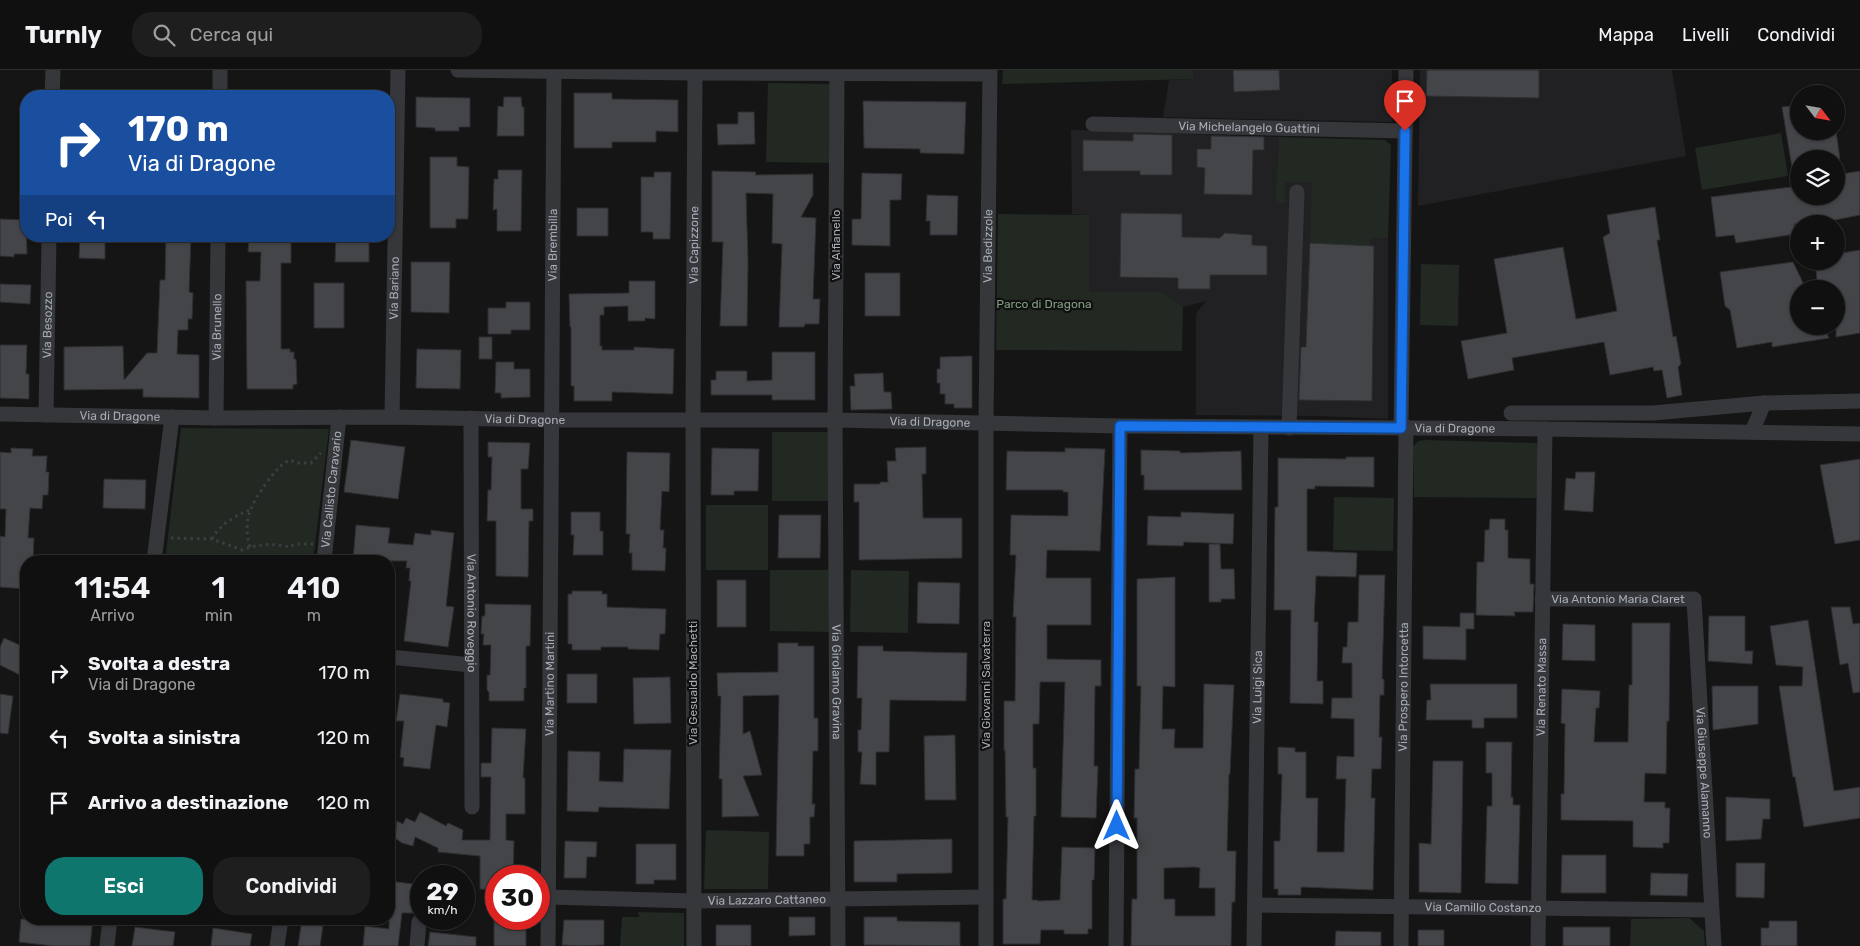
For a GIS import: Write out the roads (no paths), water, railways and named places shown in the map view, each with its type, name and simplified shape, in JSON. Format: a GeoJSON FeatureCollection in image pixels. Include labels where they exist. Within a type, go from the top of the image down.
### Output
{"type":"FeatureCollection","features":[{"type":"Feature","properties":{"kind":"street"},"geometry":{"type":"LineString","coordinates":[[52,90],[53,70]]}},
{"type":"Feature","properties":{"kind":"street"},"geometry":{"type":"LineString","coordinates":[[220,70],[220,90]]}},
{"type":"Feature","properties":{"kind":"street","name":"Via Bariano"},"geometry":{"type":"LineString","coordinates":[[392,417],[398,70]]}},
{"type":"Feature","properties":{"kind":"street"},"geometry":{"type":"LineString","coordinates":[[458,70],[990,72]]}},
{"type":"Feature","properties":{"kind":"street","name":"Via Brembilla"},"geometry":{"type":"LineString","coordinates":[[552,420],[554,70]]}},
{"type":"Feature","properties":{"kind":"street","name":"Via Prospero Intorcetta"},"geometry":{"type":"LineString","coordinates":[[1401,946],[1406,70]]}},
{"type":"Feature","properties":{"kind":"street","name":"Via Capizzone"},"geometry":{"type":"LineString","coordinates":[[693,420],[694,72]]}},
{"type":"Feature","properties":{"kind":"street","name":"Via Alfianello"},"geometry":{"type":"LineString","coordinates":[[835,420],[837,72]]}},
{"type":"Feature","properties":{"kind":"street","name":"Via Bedizzole"},"geometry":{"type":"LineString","coordinates":[[986,423],[990,72]]}},
{"type":"Feature","properties":{"kind":"street","name":"Via Michelangelo Guattini"},"geometry":{"type":"LineString","coordinates":[[1093,124],[1405,131]]}},
{"type":"Feature","properties":{"kind":"street"},"geometry":{"type":"LineString","coordinates":[[1289,428],[1297,192]]}},
{"type":"Feature","properties":{"kind":"street","name":"Via Besozzo"},"geometry":{"type":"LineString","coordinates":[[46,415],[50,242]]}},
{"type":"Feature","properties":{"kind":"street","name":"Via Brunello"},"geometry":{"type":"LineString","coordinates":[[216,418],[218,242]]}},
{"type":"Feature","properties":{"kind":"street"},"geometry":{"type":"LineString","coordinates":[[1512,413],[1653,413],[1764,403],[1860,401]]}},
{"type":"Feature","properties":{"kind":"street"},"geometry":{"type":"LineString","coordinates":[[1752,432],[1764,403]]}},
{"type":"Feature","properties":{"kind":"street"},"geometry":{"type":"LineString","coordinates":[[1564,412],[1574,429]]}},
{"type":"Feature","properties":{"kind":"street","name":"Via di Dragone"},"geometry":{"type":"LineString","coordinates":[[0,414],[216,418],[392,417],[552,420],[835,420],[1261,428],[1404,427],[1860,434]]}},
{"type":"Feature","properties":{"kind":"street"},"geometry":{"type":"LineString","coordinates":[[155,555],[172,417]]}},
{"type":"Feature","properties":{"kind":"street","name":"Via Callisto Caravario"},"geometry":{"type":"LineString","coordinates":[[325,555],[339,417]]}},
{"type":"Feature","properties":{"kind":"street","name":"Via Antonio Roveggio"},"geometry":{"type":"LineString","coordinates":[[471,418],[472,807]]}},
{"type":"Feature","properties":{"kind":"street","name":"Via Martino Martini"},"geometry":{"type":"LineString","coordinates":[[548,865],[552,420]]}},
{"type":"Feature","properties":{"kind":"street","name":"Via Gesualdo Machetti"},"geometry":{"type":"LineString","coordinates":[[693,420],[694,946]]}},
{"type":"Feature","properties":{"kind":"street","name":"Via Girolamo Gravina"},"geometry":{"type":"LineString","coordinates":[[835,420],[838,946]]}},
{"type":"Feature","properties":{"kind":"street","name":"Via Giovanni Salvaterra"},"geometry":{"type":"LineString","coordinates":[[986,423],[986,946]]}},
{"type":"Feature","properties":{"kind":"street"},"geometry":{"type":"LineString","coordinates":[[1116,946],[1120,426]]}},
{"type":"Feature","properties":{"kind":"street","name":"Via Luigi Sica"},"geometry":{"type":"LineString","coordinates":[[1254,946],[1261,428]]}},
{"type":"Feature","properties":{"kind":"street","name":"Via Renato Massa"},"geometry":{"type":"LineString","coordinates":[[1538,946],[1545,429]]}},
{"type":"Feature","properties":{"kind":"street","name":"Via Antonio Maria Claret"},"geometry":{"type":"LineString","coordinates":[[1542,599],[1694,599]]}},
{"type":"Feature","properties":{"kind":"street","name":"Via Giuseppe Alamanno"},"geometry":{"type":"LineString","coordinates":[[1694,599],[1710,910],[1714,946]]}},
{"type":"Feature","properties":{"kind":"street"},"geometry":{"type":"LineString","coordinates":[[395,658],[472,665]]}},
{"type":"Feature","properties":{"kind":"street","name":"Via Lazzaro Cattaneo"},"geometry":{"type":"LineString","coordinates":[[550,897],[694,901],[986,897]]}},
{"type":"Feature","properties":{"kind":"street","name":"Via Camillo Costanzo"},"geometry":{"type":"LineString","coordinates":[[1255,905],[1710,910]]}},
{"type":"Feature","properties":{"kind":"street"},"geometry":{"type":"LineString","coordinates":[[107,946],[109,925]]}},
{"type":"Feature","properties":{"kind":"street"},"geometry":{"type":"LineString","coordinates":[[277,946],[280,925]]}},
{"type":"Feature","properties":{"kind":"street"},"geometry":{"type":"LineString","coordinates":[[417,946],[418,930]]}},
{"type":"Feature","properties":{"kind":"street","name":"Via Martino Martini"},"geometry":{"type":"LineString","coordinates":[[548,930],[548,946]]}},
{"type":"Feature","properties":{"kind":"park label","name":"Parco di Dragona"},"geometry":{"type":"Point","coordinates":[1044,304]}}]}
